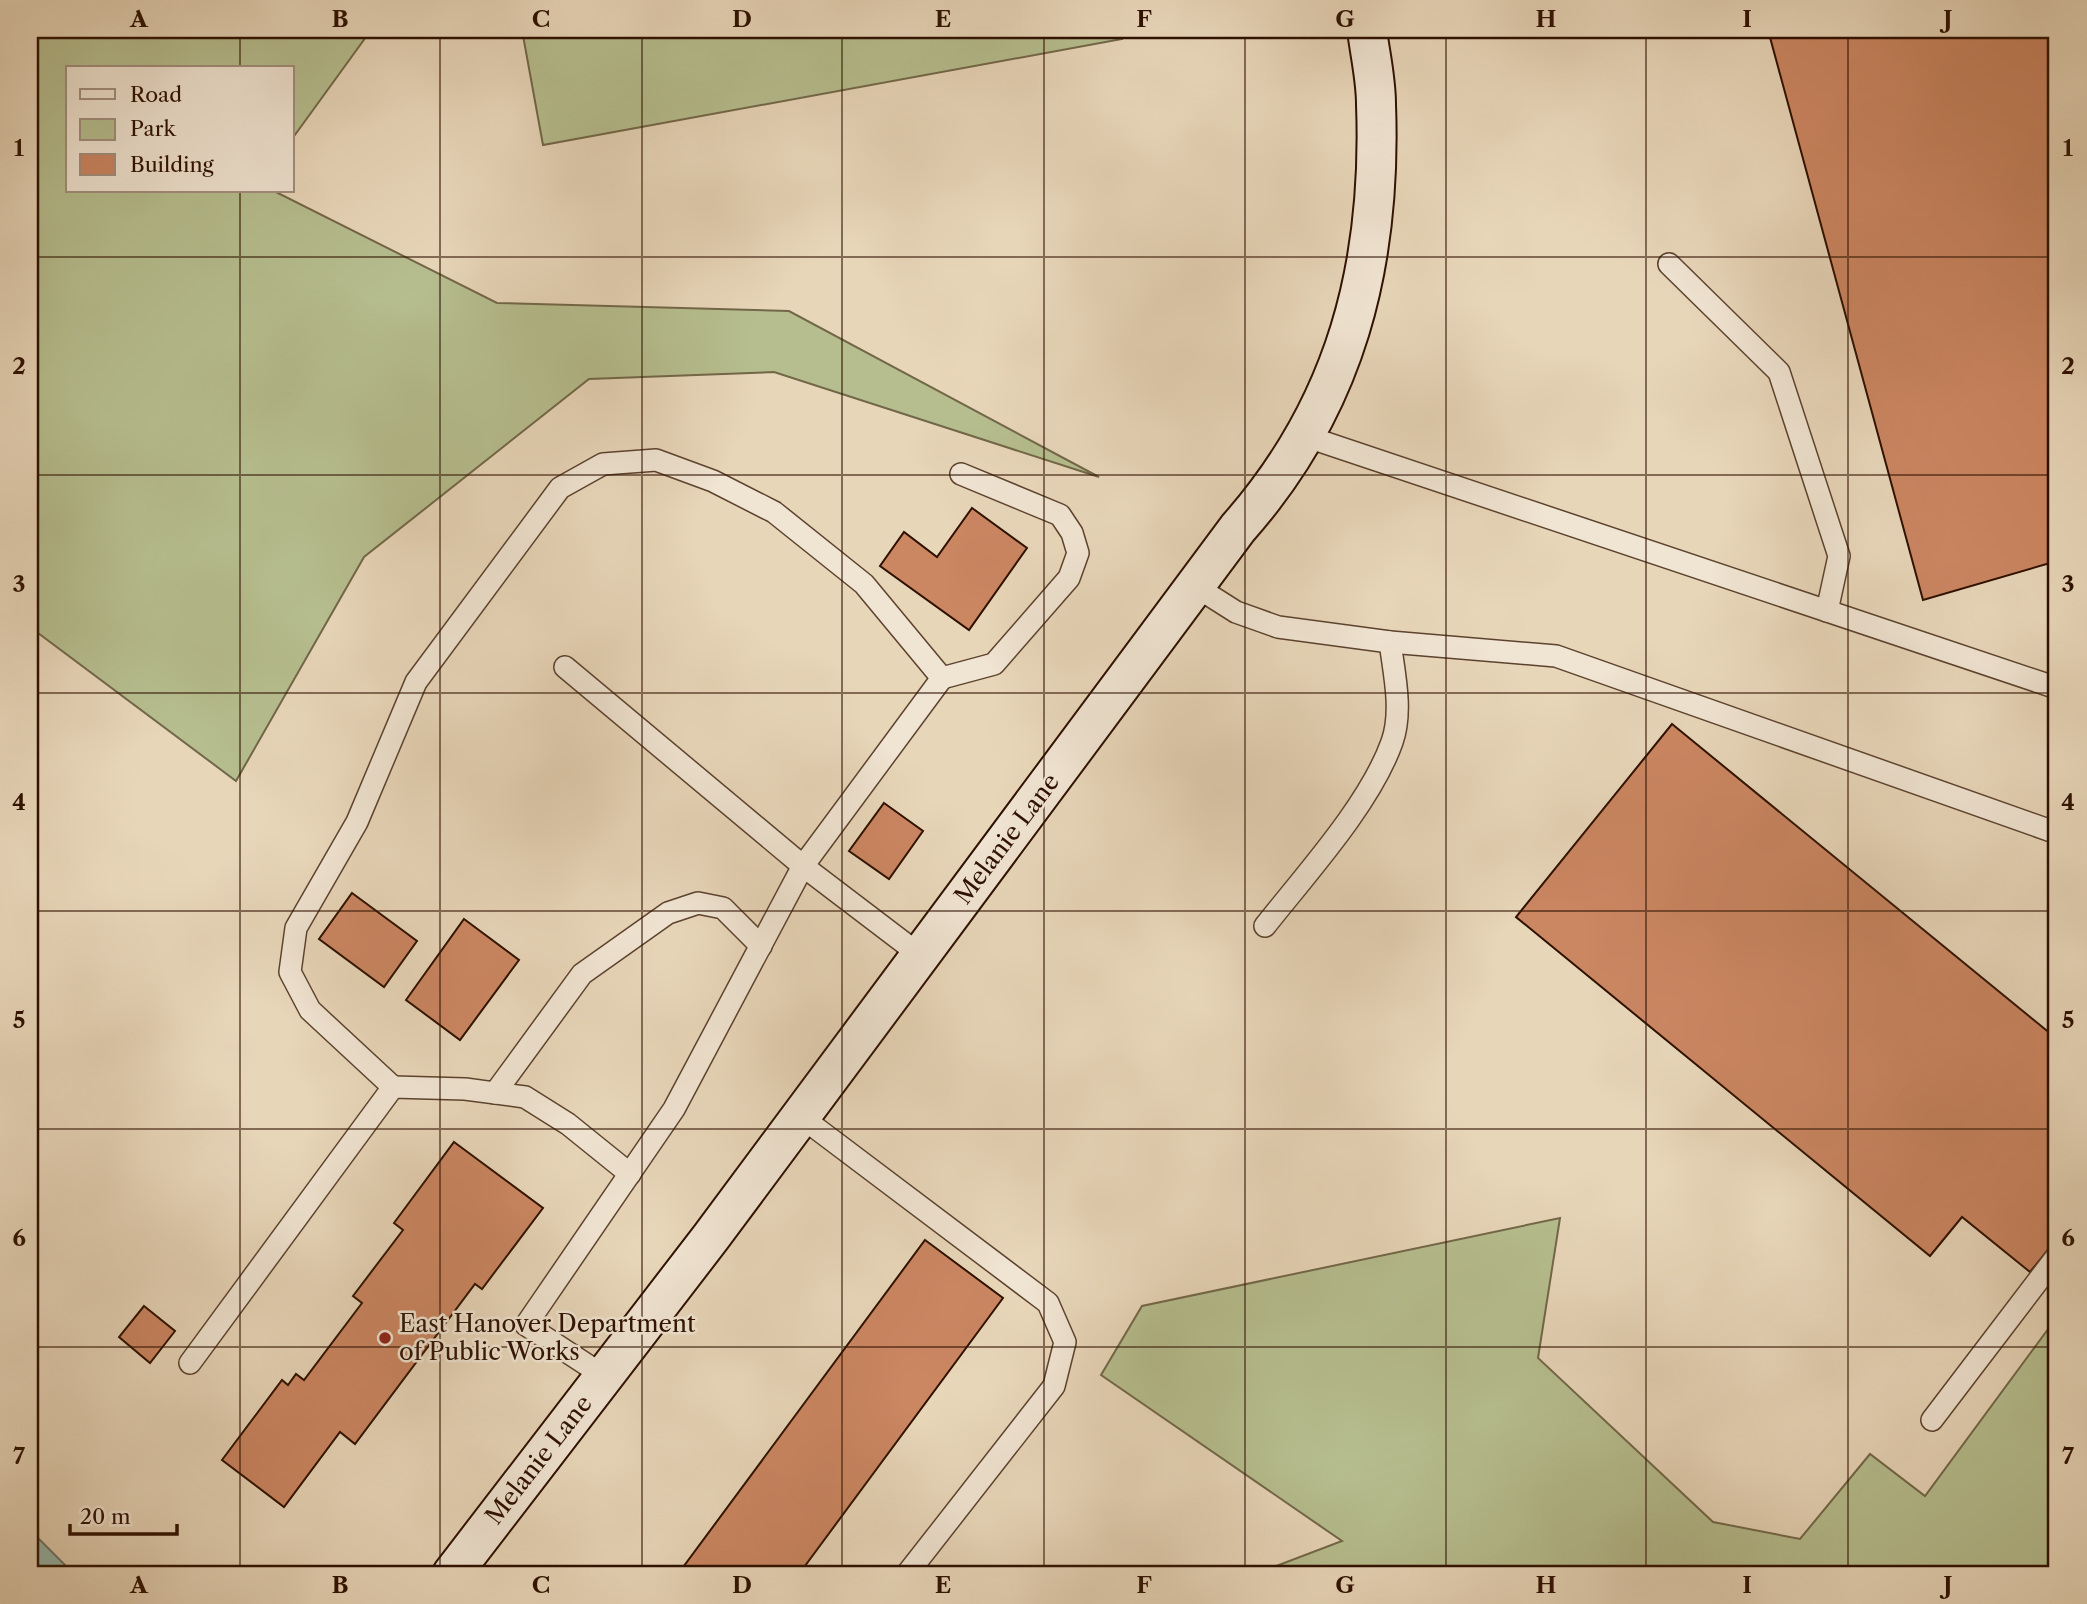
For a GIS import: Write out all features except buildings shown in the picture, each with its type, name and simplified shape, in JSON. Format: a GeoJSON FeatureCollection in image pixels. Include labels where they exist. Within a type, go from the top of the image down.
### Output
{"type":"FeatureCollection","features":[{"type":"Feature","properties":{"kind":"street","name":"Melanie Lane"},"geometry":{"type":"LineString","coordinates":[[452,1574],[800,1116],[1238,528],[1267,495],[1305,436],[1329,390],[1353,320],[1369,248],[1377,181],[1376,101],[1367,30]]}},
{"type":"Feature","properties":{"kind":"lane"},"geometry":{"type":"LineString","coordinates":[[1669,264],[1779,372],[1839,556],[1827,611]]}},
{"type":"Feature","properties":{"kind":"lane"},"geometry":{"type":"LineString","coordinates":[[1305,436],[2057,688]]}},
{"type":"Feature","properties":{"kind":"lane"},"geometry":{"type":"LineString","coordinates":[[630,1174],[568,1124],[525,1097],[465,1089],[393,1087],[310,1010],[290,972],[296,928],[357,822],[416,682],[559,488],[603,464],[656,460],[713,481],[775,512],[864,584],[942,678]]}},
{"type":"Feature","properties":{"kind":"lane"},"geometry":{"type":"LineString","coordinates":[[604,1376],[526,1325],[674,1109],[803,866],[942,678],[994,664],[1069,578],[1078,553],[1072,533],[1060,515],[961,474]]}},
{"type":"Feature","properties":{"kind":"lane"},"geometry":{"type":"LineString","coordinates":[[1195,586],[1236,612],[1278,627],[1390,642],[1556,656],[2057,833]]}},
{"type":"Feature","properties":{"kind":"lane"},"geometry":{"type":"LineString","coordinates":[[1265,926],[1336,836],[1371,785],[1393,741],[1397,699],[1390,642]]}},
{"type":"Feature","properties":{"kind":"lane"},"geometry":{"type":"LineString","coordinates":[[565,667],[803,866],[920,955]]}},
{"type":"Feature","properties":{"kind":"lane"},"geometry":{"type":"LineString","coordinates":[[495,1093],[582,974],[668,913],[698,903],[723,908],[761,946]]}},
{"type":"Feature","properties":{"kind":"lane"},"geometry":{"type":"LineString","coordinates":[[190,1363],[393,1087]]}},
{"type":"Feature","properties":{"kind":"lane"},"geometry":{"type":"LineString","coordinates":[[800,1116],[1048,1303],[1065,1342],[1054,1386],[907,1574]]}},
{"type":"Feature","properties":{"kind":"lane"},"geometry":{"type":"LineString","coordinates":[[1932,1420],[2057,1256]]}},
{"type":"Feature","properties":{"kind":"green space"},"geometry":{"type":"Polygon","coordinates":[[[30,30],[371,30],[294,136],[294,66],[66,66],[66,192],[276,192],[497,303],[789,311],[1099,477],[774,372],[589,379],[364,557],[236,781],[30,627],[30,30]]]}},
{"type":"Feature","properties":{"kind":"green space"},"geometry":{"type":"Polygon","coordinates":[[[522,30],[1120,30],[1122,39],[543,145],[522,30]]]}},
{"type":"Feature","properties":{"kind":"green space"},"geometry":{"type":"Polygon","coordinates":[[[1560,1218],[1538,1358],[1713,1522],[1800,1539],[1870,1454],[1925,1496],[2057,1317],[2057,1574],[1255,1574],[1342,1541],[1101,1375],[1142,1306],[1560,1218]]]}},
{"type":"Feature","properties":{"kind":"water"},"geometry":{"type":"Polygon","coordinates":[[[30,1530],[74,1574],[30,1574],[30,1530]]]}},
{"type":"Feature","properties":{"kind":"place","name":"East Hanover Department of Public Works"},"geometry":{"type":"Point","coordinates":[385,1338]}}]}
